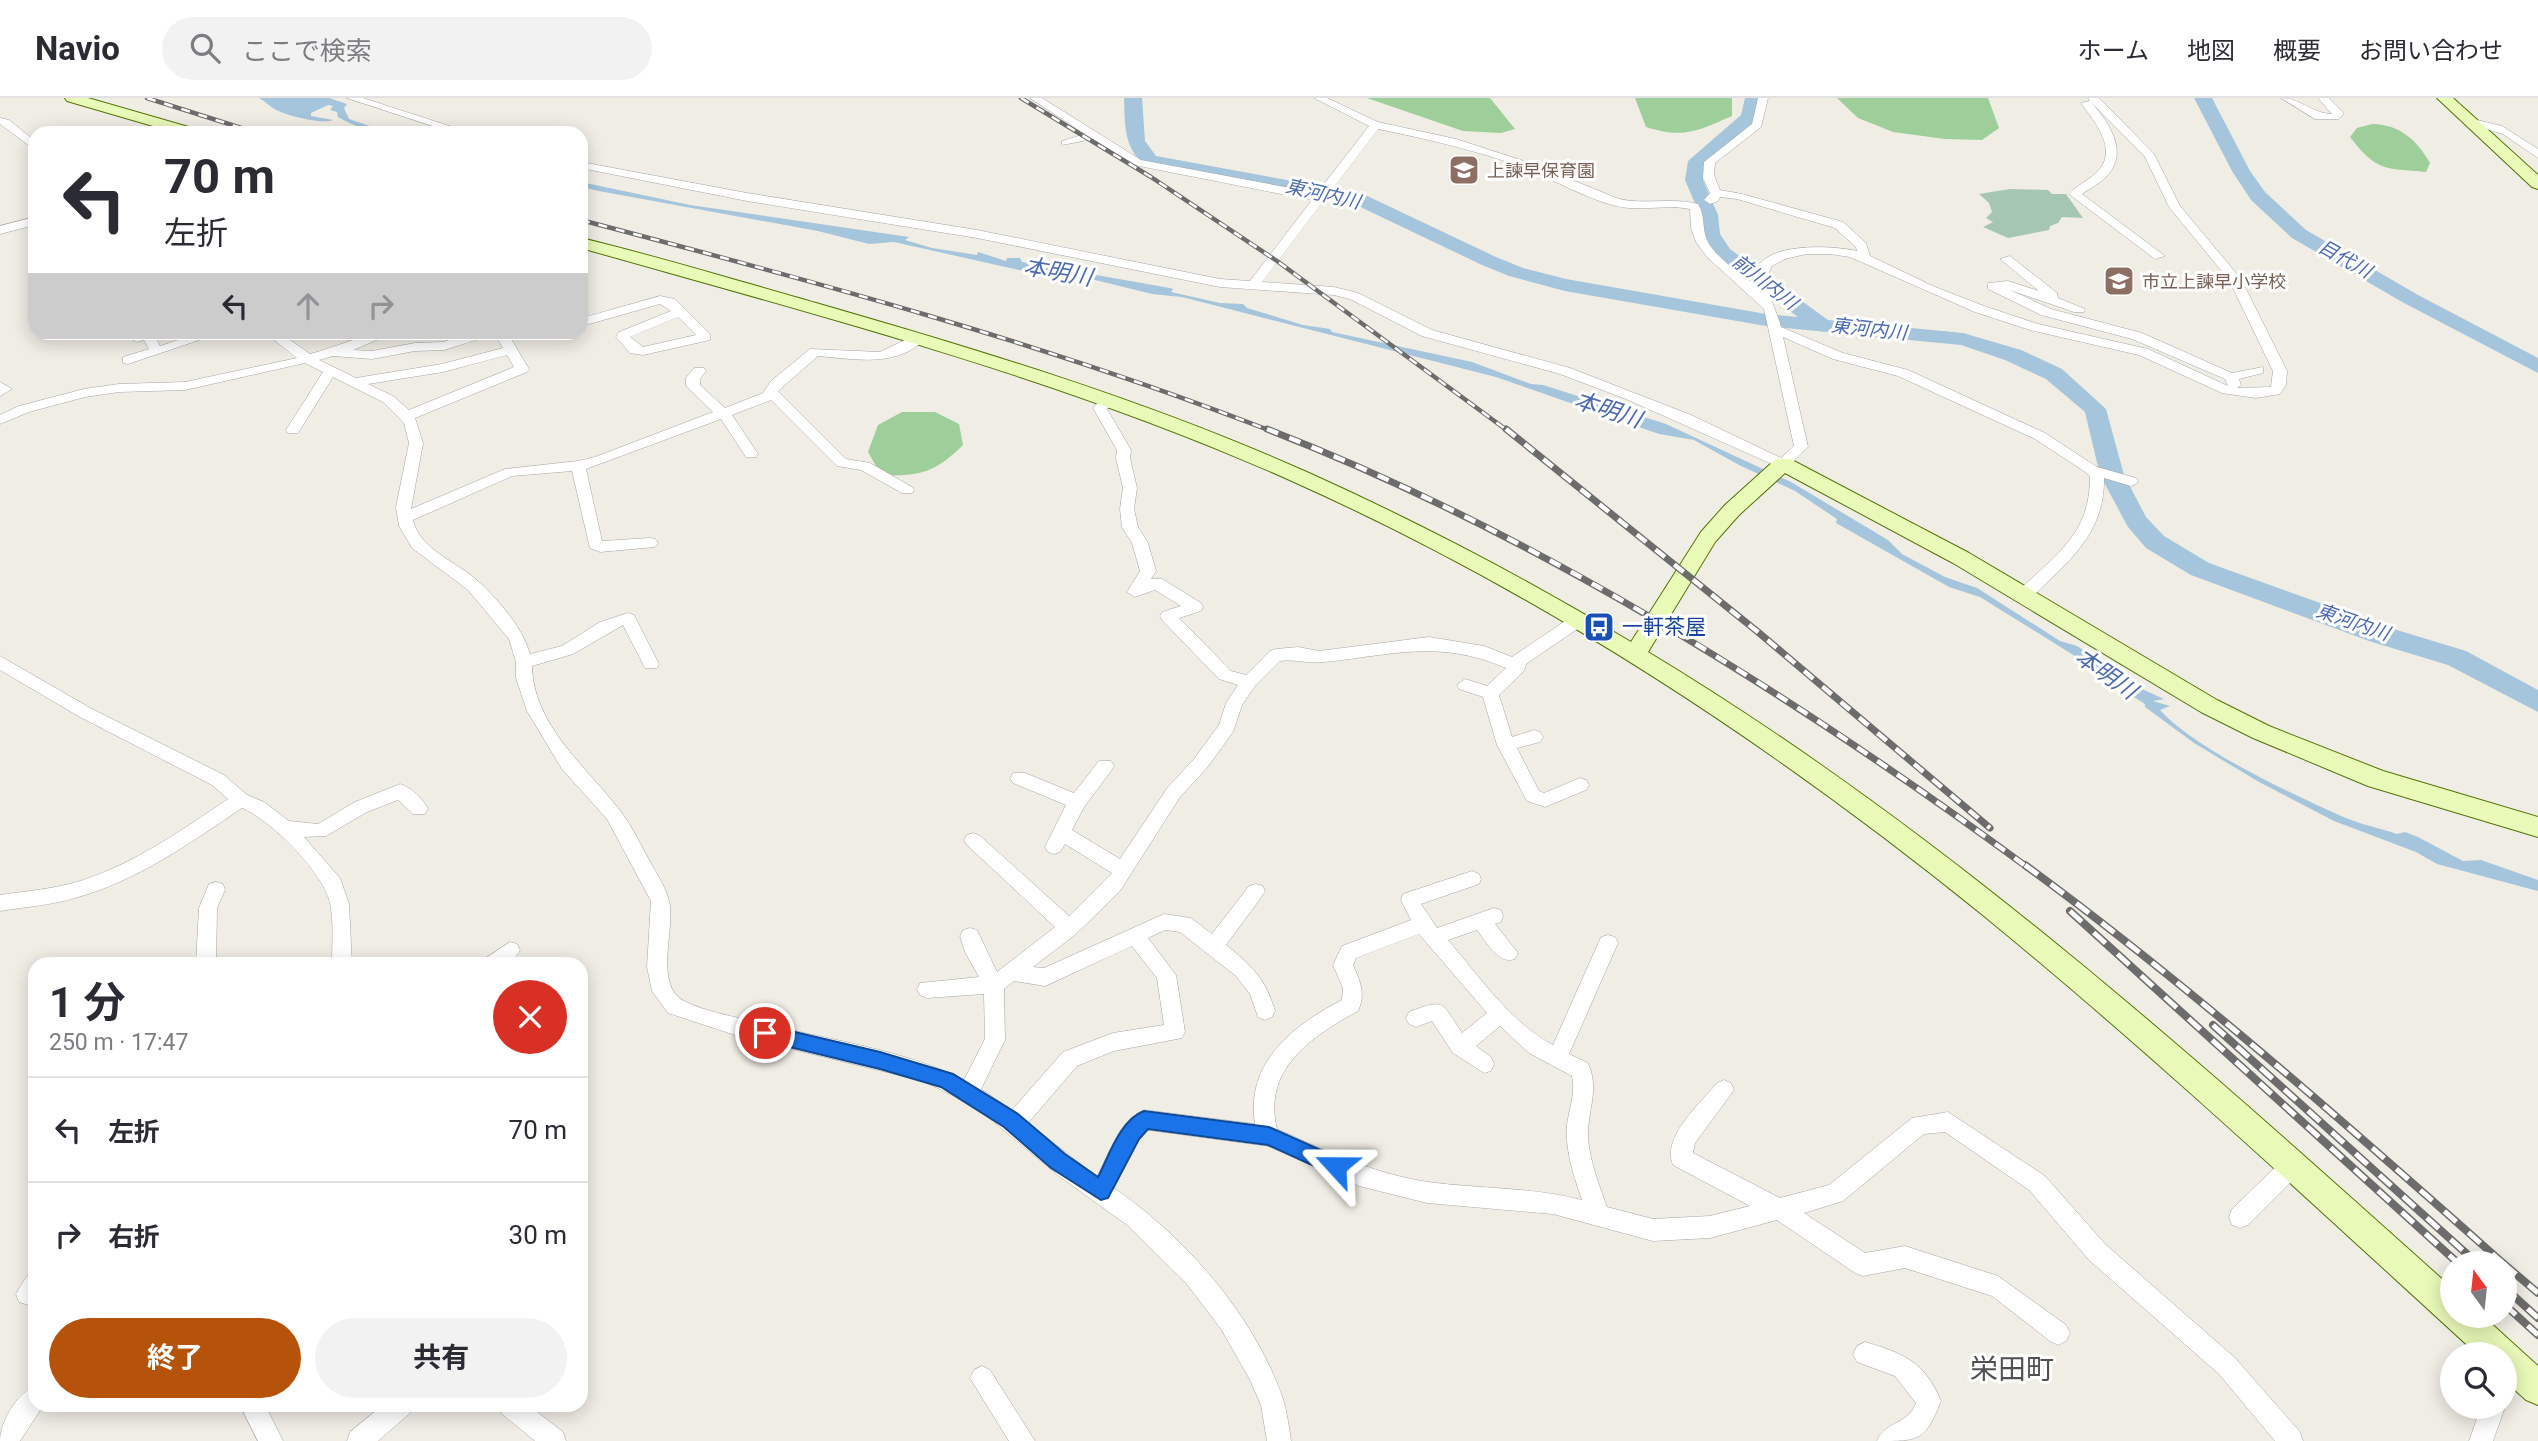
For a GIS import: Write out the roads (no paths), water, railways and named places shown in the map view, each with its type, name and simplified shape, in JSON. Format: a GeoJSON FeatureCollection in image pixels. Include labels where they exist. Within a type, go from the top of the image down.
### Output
{"type":"FeatureCollection","features":[{"type":"Feature","properties":{"kind":"street"},"geometry":{"type":"LineString","coordinates":[[72,98],[170,126]]}},
{"type":"Feature","properties":{"kind":"street"},"geometry":{"type":"LineString","coordinates":[[352,98],[442,126]]}},
{"type":"Feature","properties":{"kind":"street"},"geometry":{"type":"LineString","coordinates":[[1035,98],[1138,163],[1322,192]]}},
{"type":"Feature","properties":{"kind":"street"},"geometry":{"type":"LineString","coordinates":[[1319,98],[1375,125],[1452,141],[1526,165],[1616,202],[1636,206],[1696,204],[1715,196],[1738,196],[1839,225],[1862,246],[1864,256]]}},
{"type":"Feature","properties":{"kind":"street"},"geometry":{"type":"LineString","coordinates":[[1715,196],[1707,171],[1710,162],[1757,125],[1763,98]]}},
{"type":"Feature","properties":{"kind":"street"},"geometry":{"type":"LineString","coordinates":[[2081,98],[2103,126],[2114,155],[2110,166],[2075,194],[2074,201],[2126,243]]}},
{"type":"Feature","properties":{"kind":"street"},"geometry":{"type":"LineString","coordinates":[[1634,656],[1707,537],[1732,510],[1801,447],[1776,327],[1760,277],[1768,263],[1782,257],[1805,251],[1830,250],[1864,256],[1950,298],[2020,323],[2163,359],[2211,385],[2239,395],[2253,396],[2274,391],[2280,370],[2235,279],[2175,207],[2150,156],[2093,98]]}},
{"type":"Feature","properties":{"kind":"street"},"geometry":{"type":"LineString","coordinates":[[2286,98],[2319,117],[2335,117],[2339,113],[2323,98]]}},
{"type":"Feature","properties":{"kind":"street"},"geometry":{"type":"LineString","coordinates":[[2444,98],[2538,184]]}},
{"type":"Feature","properties":{"kind":"street"},"geometry":{"type":"LineString","coordinates":[[0,121],[5,122],[28,141]]}},
{"type":"Feature","properties":{"kind":"street"},"geometry":{"type":"LineString","coordinates":[[2469,121],[2493,124],[2515,135],[2538,155]]}},
{"type":"Feature","properties":{"kind":"street"},"geometry":{"type":"LineString","coordinates":[[1254,284],[1375,125]]}},
{"type":"Feature","properties":{"kind":"street"},"geometry":{"type":"LineString","coordinates":[[1066,143],[1094,135]]}},
{"type":"Feature","properties":{"kind":"street"},"geometry":{"type":"LineString","coordinates":[[588,166],[747,197],[977,234],[1220,283],[1334,290],[1354,296],[1427,334],[1565,371],[1686,418],[1950,552],[2208,706],[2261,732],[2377,779],[2538,827]]}},
{"type":"Feature","properties":{"kind":"street"},"geometry":{"type":"LineString","coordinates":[[2075,194],[2159,256]]}},
{"type":"Feature","properties":{"kind":"street"},"geometry":{"type":"LineString","coordinates":[[1696,204],[1696,221],[1703,242],[1713,258],[1767,304]]}},
{"type":"Feature","properties":{"kind":"street"},"geometry":{"type":"LineString","coordinates":[[0,230],[28,223]]}},
{"type":"Feature","properties":{"kind":"street"},"geometry":{"type":"LineString","coordinates":[[588,245],[918,339],[1109,399],[1303,478],[1478,564],[1634,656],[1765,741],[1860,807],[1988,904],[2111,1005],[2440,1299]]}},
{"type":"Feature","properties":{"kind":"street"},"geometry":{"type":"LineString","coordinates":[[2006,260],[2073,308],[2008,285],[1992,286],[2046,312],[2137,336],[2231,377],[2258,370]]}},
{"type":"Feature","properties":{"kind":"street"},"geometry":{"type":"LineString","coordinates":[[588,320],[660,300],[670,302],[680,312],[705,337],[643,351],[635,350],[623,337],[626,332],[680,312]]}},
{"type":"Feature","properties":{"kind":"street"},"geometry":{"type":"LineString","coordinates":[[1776,327],[1838,356],[1903,373],[2039,436],[2098,473],[2131,481]]}},
{"type":"Feature","properties":{"kind":"street"},"geometry":{"type":"LineString","coordinates":[[406,517],[510,472],[578,466],[725,415],[768,396],[815,352],[888,356],[918,339]]}},
{"type":"Feature","properties":{"kind":"street"},"geometry":{"type":"LineString","coordinates":[[151,340],[157,352]]}},
{"type":"Feature","properties":{"kind":"street"},"geometry":{"type":"LineString","coordinates":[[128,360],[193,340]]}},
{"type":"Feature","properties":{"kind":"street"},"geometry":{"type":"LineString","coordinates":[[281,340],[309,360],[388,399],[407,416],[415,443],[403,507],[407,526],[417,544],[474,586],[517,636],[524,662],[524,678],[535,711],[569,764],[613,814],[660,901],[656,967],[662,991],[675,1007],[738,1027],[925,1072],[946,1080],[1014,1123],[1167,1246],[1211,1297],[1270,1396],[1279,1441]]}},
{"type":"Feature","properties":{"kind":"street"},"geometry":{"type":"LineString","coordinates":[[0,420],[24,409],[84,393],[119,388],[185,386],[309,360],[333,352],[355,340]]}},
{"type":"Feature","properties":{"kind":"street"},"geometry":{"type":"LineString","coordinates":[[333,352],[372,355],[462,340]]}},
{"type":"Feature","properties":{"kind":"street"},"geometry":{"type":"LineString","coordinates":[[407,416],[522,369],[504,340]]}},
{"type":"Feature","properties":{"kind":"street"},"geometry":{"type":"LineString","coordinates":[[356,382],[443,368],[510,350]]}},
{"type":"Feature","properties":{"kind":"street"},"geometry":{"type":"LineString","coordinates":[[293,430],[330,371]]}},
{"type":"Feature","properties":{"kind":"street"},"geometry":{"type":"LineString","coordinates":[[699,371],[693,386],[725,415],[751,454]]}},
{"type":"Feature","properties":{"kind":"street"},"geometry":{"type":"LineString","coordinates":[[2231,377],[2239,395]]}},
{"type":"Feature","properties":{"kind":"street"},"geometry":{"type":"LineString","coordinates":[[0,386],[5,389],[0,392]]}},
{"type":"Feature","properties":{"kind":"street"},"geometry":{"type":"LineString","coordinates":[[771,392],[842,463],[865,466],[906,491]]}},
{"type":"Feature","properties":{"kind":"street"},"geometry":{"type":"LineString","coordinates":[[1109,399],[1100,408],[1124,450],[1122,458],[1130,488],[1127,509],[1130,527],[1140,542],[1148,570],[1135,592],[1156,583],[1195,607],[1168,616],[1225,675],[1249,682]]}},
{"type":"Feature","properties":{"kind":"street"},"geometry":{"type":"LineString","coordinates":[[578,466],[595,544],[600,547],[650,543]]}},
{"type":"Feature","properties":{"kind":"street"},"geometry":{"type":"LineString","coordinates":[[2024,595],[2054,565],[2091,521],[2097,500],[2098,473]]}},
{"type":"Feature","properties":{"kind":"street"},"geometry":{"type":"LineString","coordinates":[[524,662],[571,648],[590,634],[620,620],[628,620],[651,664]]}},
{"type":"Feature","properties":{"kind":"street"},"geometry":{"type":"LineString","coordinates":[[1490,693],[1518,667],[1517,662],[1577,621]]}},
{"type":"Feature","properties":{"kind":"street"},"geometry":{"type":"LineString","coordinates":[[927,989],[994,985],[1069,928],[1099,901],[1124,870],[1174,792],[1227,727],[1234,703],[1249,682],[1276,655],[1298,653],[1319,657],[1429,643],[1447,651],[1484,652],[1518,667]]}},
{"type":"Feature","properties":{"kind":"street"},"geometry":{"type":"LineString","coordinates":[[1397,653],[1429,643]]}},
{"type":"Feature","properties":{"kind":"street"},"geometry":{"type":"LineString","coordinates":[[0,662],[86,713],[218,780],[241,800],[258,807],[284,828],[331,878],[340,904],[341,957]]}},
{"type":"Feature","properties":{"kind":"street"},"geometry":{"type":"LineString","coordinates":[[1465,685],[1490,693]]}},
{"type":"Feature","properties":{"kind":"street"},"geometry":{"type":"LineString","coordinates":[[1490,693],[1506,745],[1533,796],[1545,800],[1580,785]]}},
{"type":"Feature","properties":{"kind":"street"},"geometry":{"type":"LineString","coordinates":[[1506,745],[1534,737]]}},
{"type":"Feature","properties":{"kind":"street"},"geometry":{"type":"LineString","coordinates":[[1105,766],[1077,802],[1058,840],[1124,870]]}},
{"type":"Feature","properties":{"kind":"street"},"geometry":{"type":"LineString","coordinates":[[1020,778],[1077,802]]}},
{"type":"Feature","properties":{"kind":"street"},"geometry":{"type":"LineString","coordinates":[[284,828],[320,831],[361,807],[400,791],[418,809]]}},
{"type":"Feature","properties":{"kind":"street"},"geometry":{"type":"LineString","coordinates":[[0,903],[52,896],[132,868],[241,800]]}},
{"type":"Feature","properties":{"kind":"street"},"geometry":{"type":"LineString","coordinates":[[973,840],[1069,928]]}},
{"type":"Feature","properties":{"kind":"street"},"geometry":{"type":"LineString","coordinates":[[1472,879],[1410,900],[1428,930],[1500,1014],[1536,1047],[1581,1070],[1587,1086],[1578,1125],[1581,1167],[1600,1216]]}},
{"type":"Feature","properties":{"kind":"street"},"geometry":{"type":"LineString","coordinates":[[205,957],[208,908],[216,890]]}},
{"type":"Feature","properties":{"kind":"street"},"geometry":{"type":"LineString","coordinates":[[1213,947],[1256,892]]}},
{"type":"Feature","properties":{"kind":"street"},"geometry":{"type":"LineString","coordinates":[[1269,1136],[1263,1122],[1264,1101],[1267,1083],[1276,1060],[1300,1034],[1351,1005],[1353,988],[1343,965],[1349,953],[1428,930],[1487,918],[1508,953]]}},
{"type":"Feature","properties":{"kind":"street"},"geometry":{"type":"LineString","coordinates":[[1009,972],[1045,977],[1164,922],[1184,924],[1242,970],[1259,990],[1265,1011]]}},
{"type":"Feature","properties":{"kind":"street"},"geometry":{"type":"LineString","coordinates":[[968,1093],[995,1040],[994,985],[975,952],[970,936]]}},
{"type":"Feature","properties":{"kind":"street"},"geometry":{"type":"LineString","coordinates":[[1014,1123],[1070,1059],[1113,1042],[1175,1032],[1166,975],[1135,936]]}},
{"type":"Feature","properties":{"kind":"street"},"geometry":{"type":"LineString","coordinates":[[1557,1058],[1608,943]]}},
{"type":"Feature","properties":{"kind":"street"},"geometry":{"type":"LineString","coordinates":[[502,957],[510,950]]}},
{"type":"Feature","properties":{"kind":"street"},"geometry":{"type":"LineString","coordinates":[[1416,1018],[1436,1011],[1460,1047],[1484,1065]]}},
{"type":"Feature","properties":{"kind":"street"},"geometry":{"type":"LineString","coordinates":[[1460,1047],[1500,1014]]}},
{"type":"Feature","properties":{"kind":"street"},"geometry":{"type":"LineString","coordinates":[[1724,1090],[1685,1139],[1681,1158],[1779,1209],[1863,1265],[1905,1257],[1998,1287],[2058,1333]]}},
{"type":"Feature","properties":{"kind":"street"},"geometry":{"type":"LineString","coordinates":[[1101,1191],[1132,1133],[1144,1120],[1269,1136],[1359,1176],[1427,1192],[1553,1203],[1653,1230],[1682,1230],[1710,1227],[1835,1194],[1919,1125],[1948,1122],[2037,1182],[2097,1252],[2227,1366],[2291,1441]]}},
{"type":"Feature","properties":{"kind":"street"},"geometry":{"type":"LineString","coordinates":[[2240,1217],[2293,1165]]}},
{"type":"Feature","properties":{"kind":"street"},"geometry":{"type":"LineString","coordinates":[[2471,1328],[2485,1342]]}},
{"type":"Feature","properties":{"kind":"street"},"geometry":{"type":"LineString","coordinates":[[1865,1354],[1898,1363],[1915,1377],[1929,1401],[1921,1422],[1889,1441]]}},
{"type":"Feature","properties":{"kind":"street"},"geometry":{"type":"LineString","coordinates":[[2517,1371],[2538,1388]]}},
{"type":"Feature","properties":{"kind":"street"},"geometry":{"type":"LineString","coordinates":[[982,1378],[1023,1441]]}},
{"type":"Feature","properties":{"kind":"street"},"geometry":{"type":"LineString","coordinates":[[5,1441],[28,1408]]}},
{"type":"Feature","properties":{"kind":"street"},"geometry":{"type":"LineString","coordinates":[[256,1412],[271,1441]]}},
{"type":"Feature","properties":{"kind":"street"},"geometry":{"type":"LineString","coordinates":[[359,1441],[394,1412]]}},
{"type":"Feature","properties":{"kind":"street"},"geometry":{"type":"LineString","coordinates":[[518,1412],[554,1441]]}},
{"type":"Feature","properties":{"kind":"street"},"geometry":{"type":"LineString","coordinates":[[2481,1441],[2489,1419]]}},
{"type":"Feature","properties":{"kind":"water"},"geometry":{"type":"Polygon","coordinates":[[[259,98],[329,98],[347,104],[344,108],[349,119],[370,126],[359,126],[338,117],[337,112],[330,110],[333,106],[328,105],[311,113],[311,116],[333,120],[328,121],[285,114],[259,98]]]}},
{"type":"Feature","properties":{"kind":"water","name":"本明川"},"geometry":{"type":"Polygon","coordinates":[[[588,183],[690,205],[909,237],[905,240],[932,248],[977,255],[978,252],[1006,261],[1007,258],[1020,258],[1022,262],[1170,288],[1173,289],[1171,292],[1220,303],[1243,304],[1247,308],[1303,325],[1472,362],[1531,384],[1543,385],[1666,424],[1791,482],[1888,540],[1902,554],[1945,577],[1977,588],[2060,641],[2077,646],[2142,689],[2164,699],[2153,701],[2170,706],[2160,710],[2176,725],[2245,769],[2348,819],[2397,834],[2405,832],[2463,861],[2481,860],[2538,880],[2538,891],[2437,864],[2416,852],[2334,821],[2259,782],[2194,743],[2145,707],[2145,704],[2099,675],[2099,671],[1980,597],[1949,587],[1836,523],[1837,519],[1795,491],[1694,440],[1659,434],[1496,377],[1182,297],[1152,294],[1079,276],[1019,270],[894,242],[869,244],[818,231],[588,189],[588,183]]]}},
{"type":"Feature","properties":{"kind":"waterway","name":"東河内川"},"geometry":{"type":"LineString","coordinates":[[1133,98],[1139,149],[1150,160],[1356,198],[1516,272],[1565,285],[1766,320],[1963,339],[2013,355],[2054,374],[2095,409],[2112,475],[2136,521],[2155,542],[2200,569],[2378,634],[2457,658],[2538,702]]}},
{"type":"Feature","properties":{"kind":"waterway","name":"前川内川"},"geometry":{"type":"LineString","coordinates":[[1754,98],[1749,117],[1694,165],[1694,180],[1709,215],[1710,234],[1723,253],[1820,323]]}},
{"type":"Feature","properties":{"kind":"waterway","name":"目代川"},"geometry":{"type":"LineString","coordinates":[[2203,98],[2241,171],[2258,196],[2299,234],[2411,299],[2538,367]]}},
{"type":"Feature","properties":{"kind":"railway"},"geometry":{"type":"LineString","coordinates":[[147,98],[235,126]]}},
{"type":"Feature","properties":{"kind":"railway"},"geometry":{"type":"LineString","coordinates":[[1021,98],[1151,177],[1277,261],[1508,431]]}},
{"type":"Feature","properties":{"kind":"railway"},"geometry":{"type":"LineString","coordinates":[[588,222],[755,266],[1015,342],[1187,399],[1271,431]]}},
{"type":"Feature","properties":{"kind":"railway"},"geometry":{"type":"LineString","coordinates":[[1267,429],[1467,517],[1565,568],[1661,623],[1849,741],[2027,867]]}},
{"type":"Feature","properties":{"kind":"railway"},"geometry":{"type":"LineString","coordinates":[[1506,429],[1758,632],[1990,828]]}},
{"type":"Feature","properties":{"kind":"railway"},"geometry":{"type":"LineString","coordinates":[[2025,865],[2209,1009],[2538,1293]]}},
{"type":"Feature","properties":{"kind":"railway"},"geometry":{"type":"LineString","coordinates":[[2070,911],[2445,1251]]}},
{"type":"Feature","properties":{"kind":"railway"},"geometry":{"type":"LineString","coordinates":[[2213,1025],[2464,1251]]}},
{"type":"Feature","properties":{"kind":"railway"},"geometry":{"type":"LineString","coordinates":[[2517,1299],[2538,1318]]}},
{"type":"Feature","properties":{"kind":"railway"},"geometry":{"type":"LineString","coordinates":[[2517,1316],[2538,1335]]}},
{"type":"Feature","properties":{"kind":"place","name":"上諫早保育園"},"geometry":{"type":"Point","coordinates":[1464,170]}},
{"type":"Feature","properties":{"kind":"place","name":"市立上諫早小学校"},"geometry":{"type":"Point","coordinates":[2119,281]}},
{"type":"Feature","properties":{"kind":"place","name":"一軒茶屋"},"geometry":{"type":"Point","coordinates":[1599,627]}},
{"type":"Feature","properties":{"kind":"district","name":"栄田町"},"geometry":{"type":"Point","coordinates":[2012,1369]}}]}
